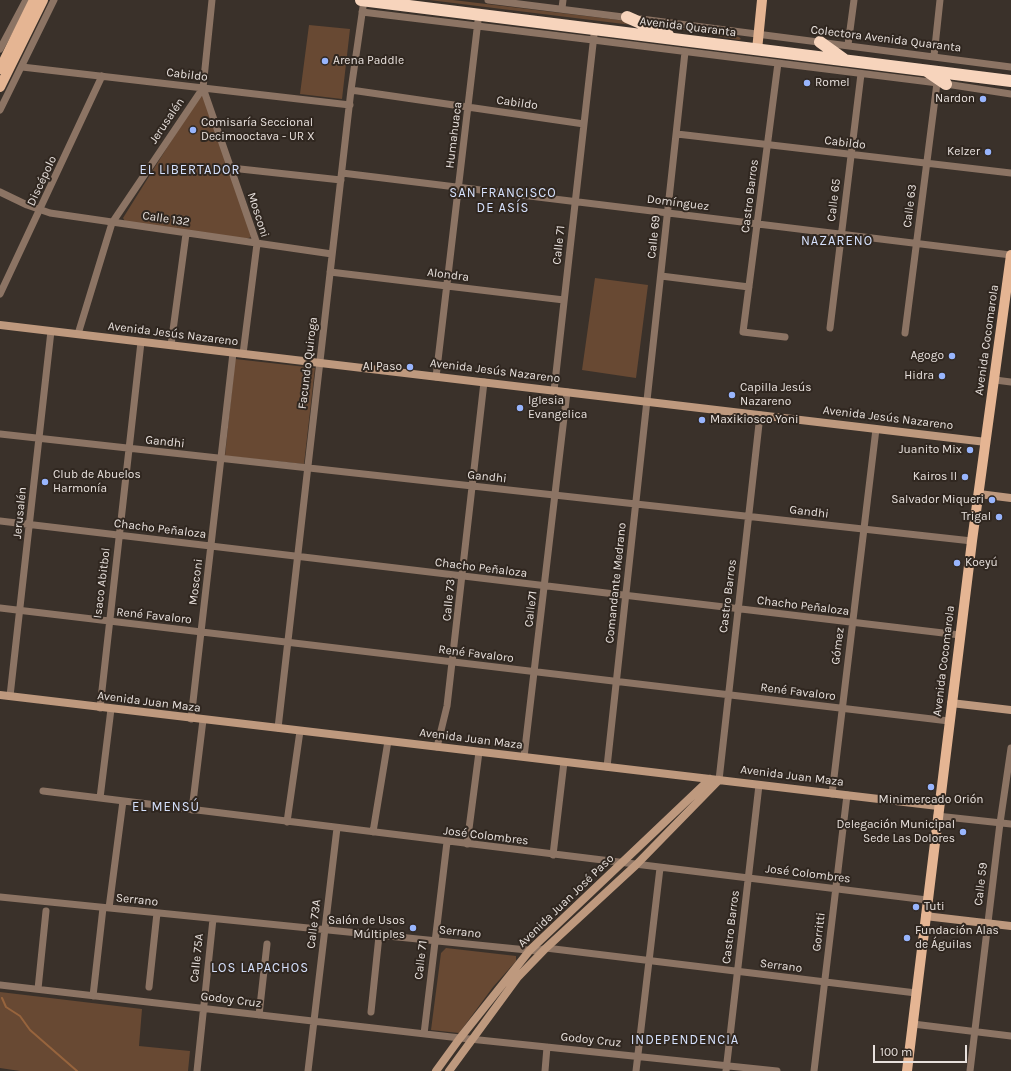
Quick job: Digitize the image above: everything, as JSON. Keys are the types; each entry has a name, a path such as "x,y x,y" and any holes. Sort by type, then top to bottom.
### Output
{"highway":[{"name":"Avenida Quaranta","path":"362,0 410,3 478,20 594,35 681,40 756,55 846,60 1011,81"},
{"path":"627,17 681,40"},
{"path":"820,42 846,60"},
{"path":"926,70 941,84"}],"main road":[{"path":"0,69 34,0"},
{"path":"0,87 43,0"},
{"path":"756,55 762,0"},
{"name":"Avenida Cocomarola","path":"907,1071 949,721 972,541 1010,278 1011,255"},
{"name":"Avenida Jesús Nazareno","path":"0,325 986,442"},
{"path":"979,494 1011,498"},
{"name":"Avenida Juan Maza","path":"0,695 191,719 847,795 938,811"},
{"path":"952,703 1011,710"},
{"name":"Avenida Juan José Paso","path":"436,1071 460,1038 530,950 710,779"},
{"name":"Avenida Juan José Paso","path":"450,1071 518,977 546,948 636,865 719,780"},
{"path":"925,916 1011,926"}],"street":[{"path":"0,49 26,0"},
{"path":"0,110 54,0"},
{"name":"Jerusalén","path":"78,334 112,223 203,88 212,0"},
{"name":"Facundo Quiroga","path":"278,728 319,363 362,12 362,0"},
{"path":"488,0 562,8 563,0"},
{"path":"848,46 854,0"},
{"path":"934,56 940,0"},
{"name":"Colectora Avenida Quaranta","path":"562,8 1011,66"},
{"path":"17,17 28,12"},
{"path":"362,12 478,20"},
{"name":"Humahuaca","path":"436,376 478,20"},
{"path":"594,35 685,52 756,55 778,64 1011,94"},
{"name":"Calle 71","path":"554,390 594,35"},
{"name":"Calle 69","path":"648,401 685,52"},
{"name":"Castro Barros","path":"778,64 743,332 785,337"},
{"name":"Cabildo","path":"22,67 350,105"},
{"name":"Calle 65","path":"830,328 861,74"},
{"name":"Discépolo","path":"0,294 102,76"},
{"name":"Calle 63","path":"905,333 926,163 941,84"},
{"name":"Mosconi","path":"203,88 257,244 243,354"},
{"name":"Cabildo","path":"352,90 584,124"},
{"name":"Cabildo","path":"677,134 1011,173"},
{"name":"Domínguez","path":"231,168 458,188 1011,255"},
{"name":"Calle 132","path":"0,192 40,210 112,223 332,254"},
{"path":"171,345 186,234"},
{"name":"Alondra","path":"330,272 564,300"},
{"path":"661,276 749,287"},
{"name":"Jerusalén","path":"10,696 51,331"},
{"name":"Isaco Abitbol","path":"100,708 141,342"},
{"name":"Mosconi","path":"191,719 233,353"},
{"path":"995,380 1011,382"},
{"name":"Calle 73","path":"437,747 447,706 453,662 484,382"},
{"name":"Calle71","path":"524,757 567,392"},
{"name":"Comandante Medrano","path":"607,767 648,401"},
{"name":"Castro Barros","path":"719,780 760,415"},
{"name":"Gómez","path":"832,794 876,429"},
{"name":"Gandhi","path":"0,434 972,541"},
{"name":"Chacho Peñaloza","path":"0,521 960,635"},
{"name":"René Favaloro","path":"0,608 949,721"},
{"path":"100,798 111,709"},
{"path":"192,810 203,720"},
{"path":"287,822 300,731"},
{"path":"373,832 388,741"},
{"name":"Calle 59","path":"970,1071 1000,823 1011,748"},
{"path":"467,844 479,752"},
{"path":"553,855 564,762"},
{"name":"Castro Barros","path":"726,1069 760,785"},
{"name":"José Colombres","path":"43,791 621,864 836,888 927,900"},
{"name":"Gorritti","path":"814,1071 847,795"},
{"path":"93,996 123,801"},
{"path":"938,811 1011,824"},
{"name":"Calle 73A","path":"308,1071 337,828"},
{"name":"Calle 71","path":"424,1034 447,842"},
{"path":"636,1071 660,868"},
{"name":"Serrano","path":"0,897 537,951 546,948 916,993"},
{"path":"38,989 46,911"},
{"path":"149,987 157,913"},
{"name":"Calle 75A","path":"197,1071 213,919"},
{"path":"371,1012 379,936"},
{"path":"259,1015 267,944"},
{"name":"Godoy Cruz","path":"0,985 314,1022 638,1056 726,1069 777,1071"},
{"path":"913,1024 1011,1036"},
{"path":"545,1071 547,1047"}],"shaded area":[{"path":"429,0 453,0 627,21 648,27"},
{"name":"Arena Paddle","path":"309,25 350,29 342,99 300,94"},
{"path":"662,26 739,37 741,39 739,40"},
{"path":"203,90 252,237 245,239 126,223 123,218"},
{"path":"595,278 648,285 636,378 582,370"},
{"path":"235,359 315,368 304,464 225,456"},
{"path":"446,948 516,956 516,961 493,987 459,1033 431,1030 441,953"},
{"path":"0,992 142,1009 139,1046 190,1051 188,1071 20,1071 0,1068"}],"waterway":[{"path":"2,998 6,1007 20,1016 30,1030 77,1071"}],"place":[{"name":"Arena Paddle","path":"325,61"},
{"name":"Romel","path":"807,83"},
{"name":"Nardon","path":"983,99"},
{"name":"Comisaría Seccional Decimooctava - UR X","path":"193,130"},
{"name":"Kelzer","path":"988,152"},
{"name":"Agogo","path":"952,356"},
{"name":"Al Paso","path":"410,367"},
{"name":"Hidra","path":"942,376"},
{"name":"Capilla Jesús Nazareno","path":"732,395"},
{"name":"Iglesia Evangelica","path":"520,408"},
{"name":"Maxikiosco Yoni","path":"702,420"},
{"name":"Juanito Mix","path":"970,450"},
{"name":"Kairos II","path":"965,477"},
{"name":"Club de Abuelos Harmonía","path":"45,482"},
{"name":"Salvador Miqueri","path":"992,500"},
{"name":"Trigal","path":"999,517"},
{"name":"Koeyú","path":"957,563"},
{"name":"Minimercado Orión","path":"931,787"},
{"name":"Delegación Municipal Sede Las Dolores","path":"963,832"},
{"name":"Tuti","path":"916,907"},
{"name":"Salón de Usos Múltiples","path":"413,928"},
{"name":"Fundación Alas de Águilas","path":"907,938"}],"district":[{"name":"EL LIBERTADOR","path":"190,170"},
{"name":"SAN FRANCISCO DE ASÍS","path":"503,200"},
{"name":"NAZARENO","path":"837,241"},
{"name":"EL MENSÚ","path":"166,807"},
{"name":"LOS LAPACHOS","path":"260,968"},
{"name":"INDEPENDENCIA","path":"685,1040"}]}
